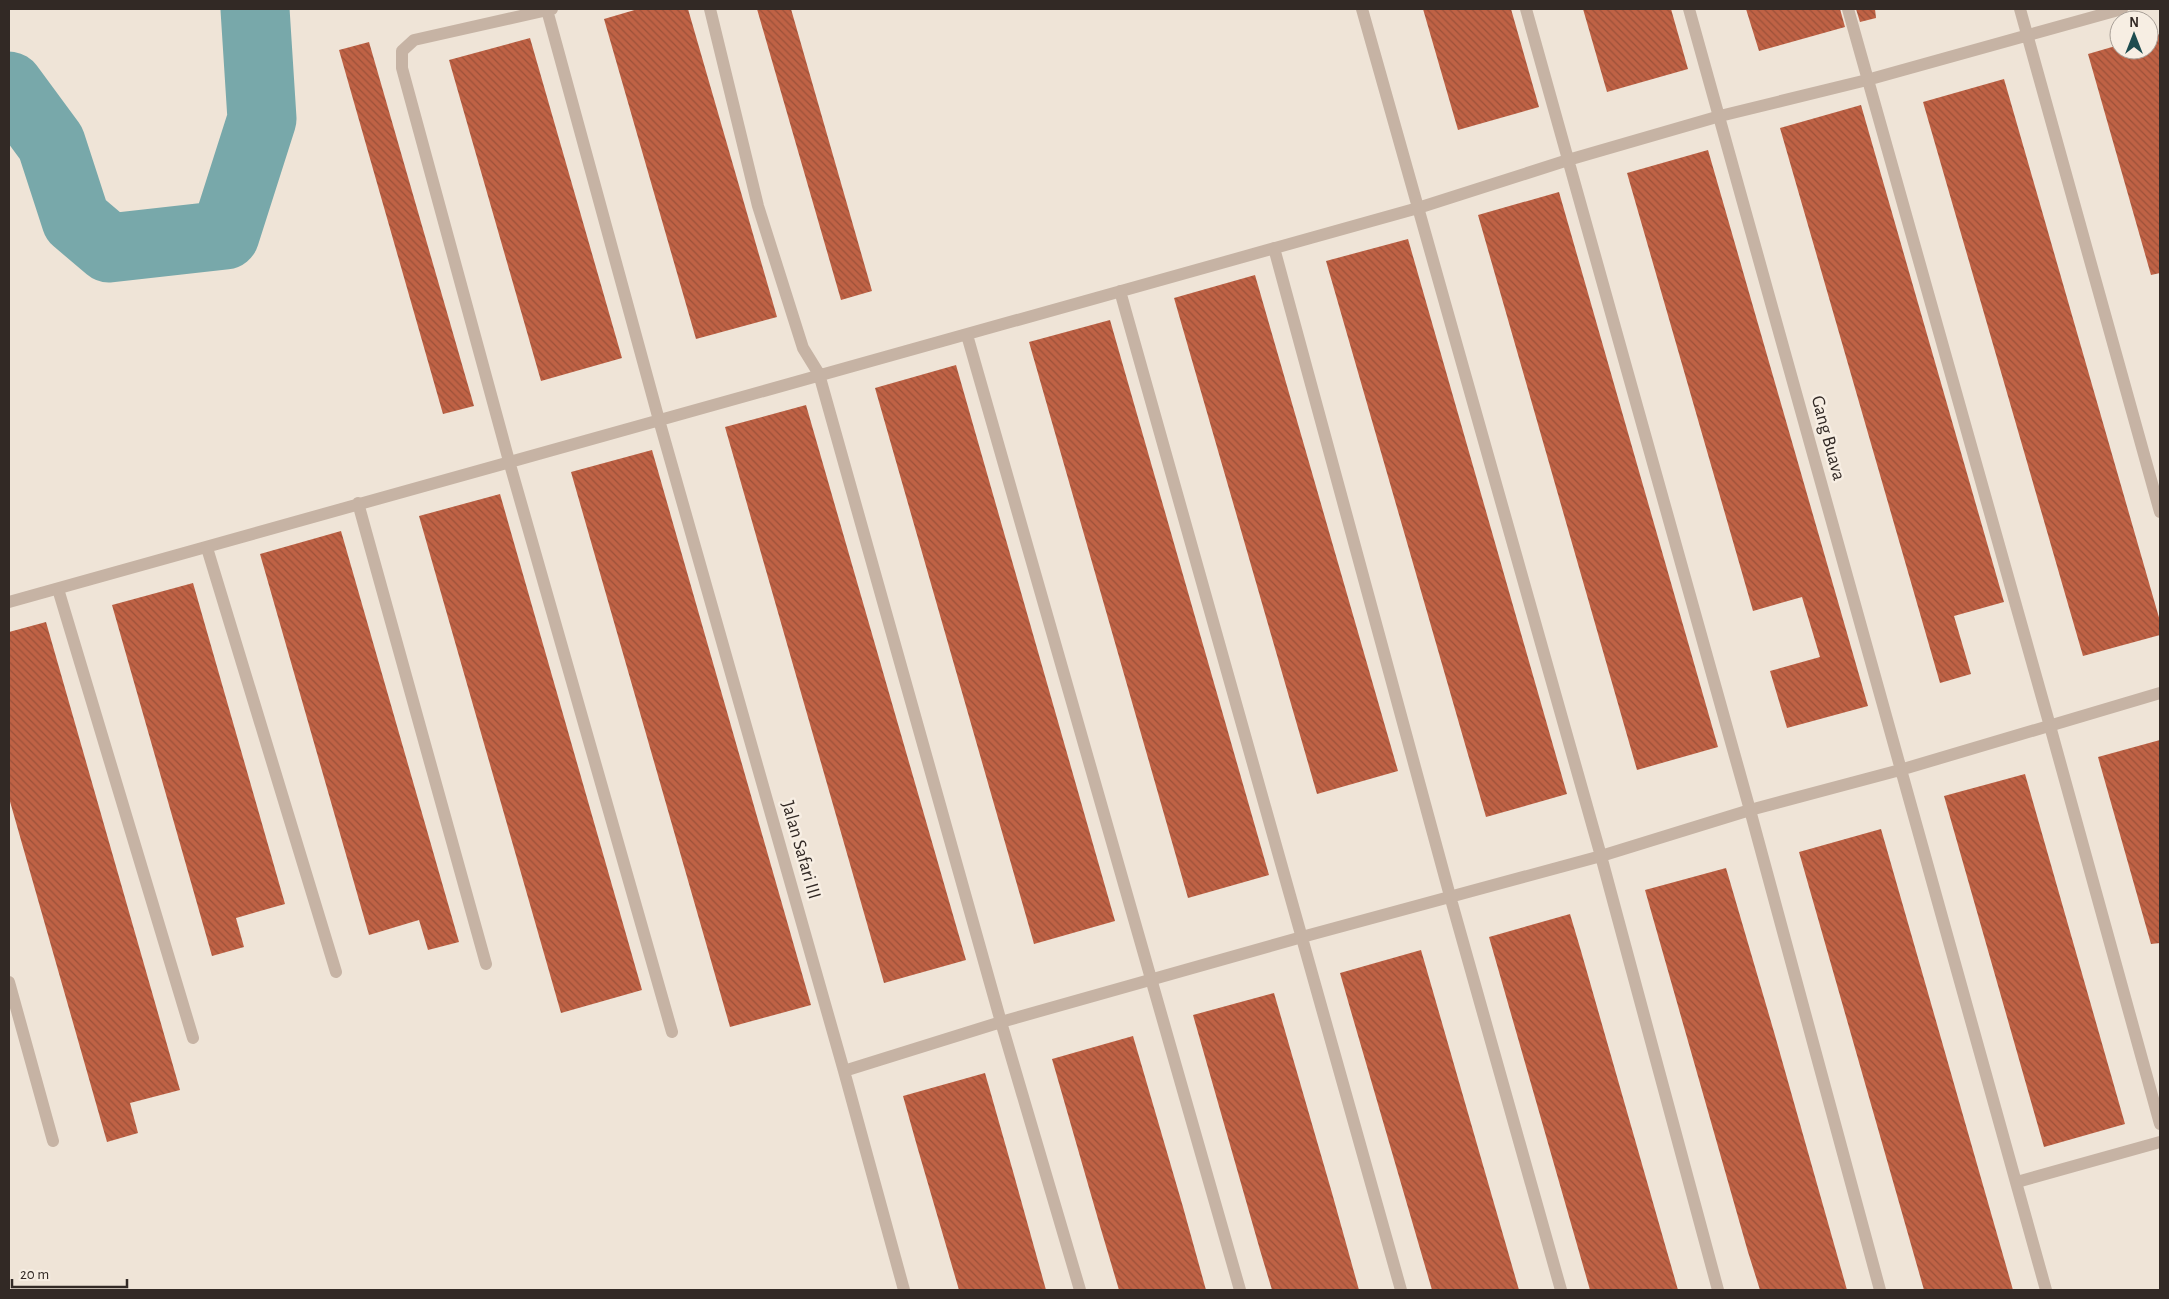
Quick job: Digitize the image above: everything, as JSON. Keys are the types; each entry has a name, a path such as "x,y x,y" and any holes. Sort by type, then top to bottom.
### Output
{"street":[{"path":"710,9 758,206 802,348 819,374 1001,1022 1080,1290"},
{"path":"1362,9 1602,856 1718,1290"},
{"path":"1526,9 1750,810 1880,1290"},
{"name":"Gang Buava","path":"1689,9 2046,1290"},
{"path":"1848,9 2160,1124"},
{"path":"2020,9 2160,512"},
{"path":"9,602 1418,208 1568,160 1720,116 1867,80 2122,9"},
{"path":"550,10 414,40 402,50 402,68 509,461 672,1032"},
{"name":"Jalan Safari III","path":"550,10 659,420 844,1071 904,1290"},
{"path":"1274,248 1450,896 1561,1290"},
{"path":"1120,291 1401,1290"},
{"path":"967,335 1240,1290"},
{"path":"358,503 486,964"},
{"path":"207,548 336,972"},
{"path":"58,589 193,1038"},
{"path":"844,1071 1001,1022 1450,896 1602,856 1750,810 1900,770 2160,693"},
{"path":"9,982 53,1141"},
{"path":"2017,1182 2160,1142"}],"building":[{"path":"638,9 688,9 777,317 696,339 604,19"},
{"path":"757,9 791,9 872,291 841,300"},
{"path":"1423,9 1511,9 1539,107 1458,130"},
{"path":"1583,9 1671,9 1688,69 1607,92"},
{"path":"1746,9 1840,9 1845,27 1759,51"},
{"path":"1856,9 1875,9 1876,18 1860,22"},
{"path":"2159,34 2160,273 2151,275 2088,54 2109,48 2109,60 2159,60"},
{"path":"530,38 622,358 541,381 449,60"},
{"path":"369,42 474,406 443,414 339,50"},
{"path":"2004,79 2160,621 2160,635 2083,656 1923,102"},
{"path":"1861,105 2004,602 1954,616 1971,674 1940,683 1780,128"},
{"path":"1708,150 1868,706 1787,728 1770,671 1820,657 1802,597 1753,611 1627,173"},
{"path":"1559,192 1718,747 1637,770 1478,215"},
{"path":"1408,239 1567,794 1486,817 1326,261"},
{"path":"1255,275 1398,771 1317,794 1174,298"},
{"path":"1110,320 1269,875 1188,898 1029,342"},
{"path":"956,365 1115,921 1034,944 875,388"},
{"path":"806,405 966,960 884,983 725,427"},
{"path":"652,450 811,1005 730,1027 571,472"},
{"path":"500,494 642,990 561,1013 419,516"},
{"path":"341,531 459,942 428,950 419,920 369,935 260,554"},
{"path":"193,583 285,904 236,918 244,947 212,956 112,605"},
{"path":"46,622 180,1090 130,1103 138,1133 107,1142 9,798 9,632"},
{"path":"2160,740 2160,943 2151,944 2098,757"},
{"path":"2025,774 2125,1124 2044,1147 1944,796"},
{"path":"1881,829 2013,1290 1924,1290 1799,852"},
{"path":"1726,868 1847,1290 1760,1290 1748,1252 1645,890"},
{"path":"1570,914 1678,1290 1590,1290 1489,937"},
{"path":"1421,950 1519,1290 1432,1290 1350,1008 1340,973"},
{"path":"1274,993 1359,1290 1272,1290 1260,1250 1193,1015"},
{"path":"1133,1036 1206,1290 1119,1290 1052,1059"},
{"path":"985,1073 1046,1290 959,1290 917,1146 903,1096"}],"waterway":[{"path":"9,86 51,143 76,220 109,248 225,235 262,119 255,9"}]}
